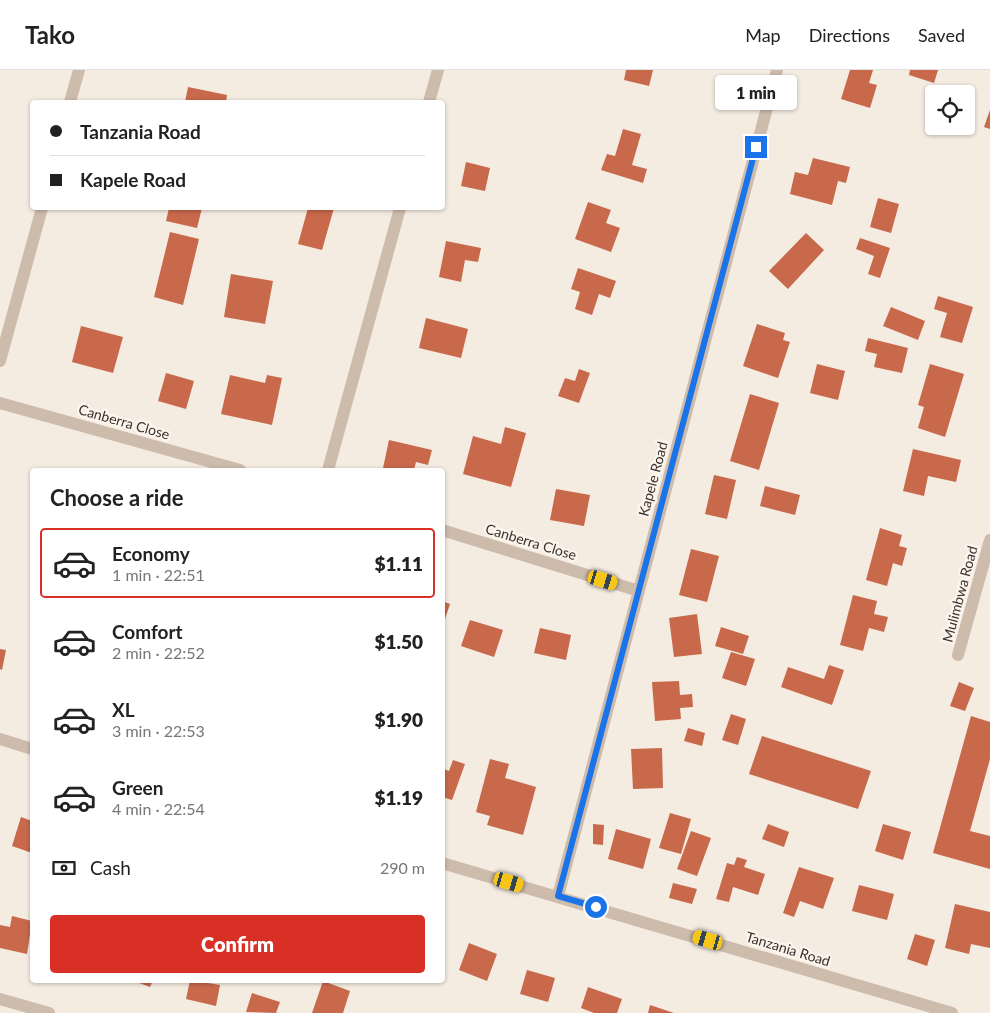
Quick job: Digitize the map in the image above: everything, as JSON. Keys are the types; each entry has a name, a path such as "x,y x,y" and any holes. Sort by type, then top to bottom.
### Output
{"street":[{"path":"71,100 79,70"},
{"path":"430,100 438,70"},
{"name":"Kapele Road","path":"558,896 777,70"},
{"path":"0,362 41,210"},
{"path":"329,468 399,210"},
{"name":"Canberra Close","path":"0,403 233,468"},
{"name":"Canberra Close","path":"445,531 638,591"},
{"name":"Mulimbwa Road","path":"958,655 990,540"},
{"path":"0,739 30,747"},
{"name":"Tanzania Road","path":"445,865 558,896 952,1013"},
{"path":"0,999 49,1013"}],"building":[{"path":"626,70 653,70 649,86 624,80"},
{"path":"850,70 873,70 869,83 877,85 870,108 841,99"},
{"path":"910,70 938,70 934,83 909,75"},
{"path":"188,87 227,95 226,100 185,100"},
{"path":"990,110 990,129 984,127"},
{"path":"623,129 641,134 632,165 647,169 643,183 601,170 607,154 615,156"},
{"path":"813,158 850,167 846,183 838,181 832,205 790,194 795,172 808,175"},
{"path":"466,162 490,168 485,191 461,186"},
{"path":"878,198 899,204 891,233 870,227"},
{"path":"588,202 611,210 606,223 620,228 611,252 575,239"},
{"path":"169,210 202,210 197,228 166,221"},
{"path":"307,210 333,210 322,250 298,244"},
{"path":"170,232 199,239 183,305 154,297"},
{"path":"806,233 824,250 788,289 769,271"},
{"path":"860,238 890,248 880,278 868,274 874,256 856,249"},
{"path":"446,241 481,248 478,262 465,260 461,282 439,277"},
{"path":"578,268 616,281 610,298 599,294 592,315 575,309 580,292 571,289"},
{"path":"231,274 273,281 265,324 224,317"},
{"path":"938,296 973,307 962,343 940,337 947,313 934,309"},
{"path":"891,307 925,321 918,340 883,326"},
{"path":"426,318 468,329 461,358 419,348"},
{"path":"757,324 785,333 783,340 790,342 778,378 743,366"},
{"path":"81,326 123,337 113,373 72,362"},
{"path":"868,338 908,348 902,373 874,367 877,354 865,351"},
{"path":"817,364 845,371 838,400 810,393"},
{"path":"930,364 964,374 945,437 918,428 924,407 918,405"},
{"path":"579,369 590,373 579,403 558,396 565,378 575,381"},
{"path":"166,373 194,381 186,409 158,401"},
{"path":"230,375 265,383 267,375 282,378 272,425 221,414"},
{"path":"750,394 779,403 759,470 730,461"},
{"path":"505,427 526,433 511,487 463,474 473,436 501,444"},
{"path":"389,440 432,450 428,465 416,462 414,468 383,468"},
{"path":"913,449 961,460 956,482 928,476 924,496 903,491"},
{"path":"714,475 736,480 727,519 705,514"},
{"path":"765,486 800,495 795,515 760,506"},
{"path":"556,489 590,495 584,526 550,520"},
{"path":"880,528 902,535 899,546 907,548 902,566 893,563 887,586 866,580"},
{"path":"691,549 719,556 707,602 679,595"},
{"path":"853,595 877,601 874,614 888,617 884,632 869,628 863,651 840,645"},
{"path":"445,602 450,604 445,619"},
{"path":"697,614 702,654 674,657 669,618"},
{"path":"470,620 503,630 494,657 461,646"},
{"path":"721,627 749,636 743,654 715,646"},
{"path":"540,628 571,635 566,660 534,653"},
{"path":"0,649 6,650 2,670 0,669"},
{"path":"731,652 755,659 746,686 722,678"},
{"path":"829,665 844,670 832,705 781,687 788,667 824,679"},
{"path":"679,681 680,695 692,694 693,707 680,708 681,719 655,721 652,682"},
{"path":"959,682 974,688 965,711 950,706"},
{"path":"731,714 746,719 738,745 722,740"},
{"path":"971,716 990,722 990,759 970,831 990,836 990,869 933,853"},
{"path":"688,728 705,733 702,746 684,741"},
{"path":"762,736 871,771 858,809 749,774"},
{"path":"662,748 663,788 633,789 631,749"},
{"path":"490,759 509,764 505,778 536,787 523,835 487,825 490,816 476,812"},
{"path":"453,760 465,764 452,800 445,798 445,769 449,771"},
{"path":"670,813 691,819 681,854 659,848"},
{"path":"21,817 30,820 30,852 12,846"},
{"path":"593,824 604,825 603,845 593,844"},
{"path":"768,824 789,832 784,847 762,839"},
{"path":"883,824 911,832 903,860 875,851"},
{"path":"616,829 651,839 643,869 608,859"},
{"path":"691,831 711,838 697,876 677,869"},
{"path":"737,857 747,860 744,867 765,874 758,895 733,887 729,902 716,899 727,863 734,865"},
{"path":"799,867 834,878 823,909 800,901 794,917 783,913"},
{"path":"673,883 697,889 692,904 669,898"},
{"path":"859,885 894,894 887,920 852,911"},
{"path":"955,904 990,912 990,948 971,944 969,954 945,948"},
{"path":"12,916 30,920 27,954 0,948 0,925 10,927"},
{"path":"915,934 935,940 927,966 907,959"},
{"path":"469,943 497,954 487,981 459,970"},
{"path":"527,970 555,978 548,1002 520,994"},
{"path":"139,983 152,983 150,987"},
{"path":"189,983 220,985 216,1006 186,999"},
{"path":"322,983 328,983 350,991 343,1013 312,1013"},
{"path":"588,987 622,999 617,1013 594,1013 581,1008"},
{"path":"252,993 280,1002 276,1013 246,1012"},
{"path":"650,1005 674,1013 648,1013"}],"route":[{"path":"596,907 558,896 756,147"}]}
